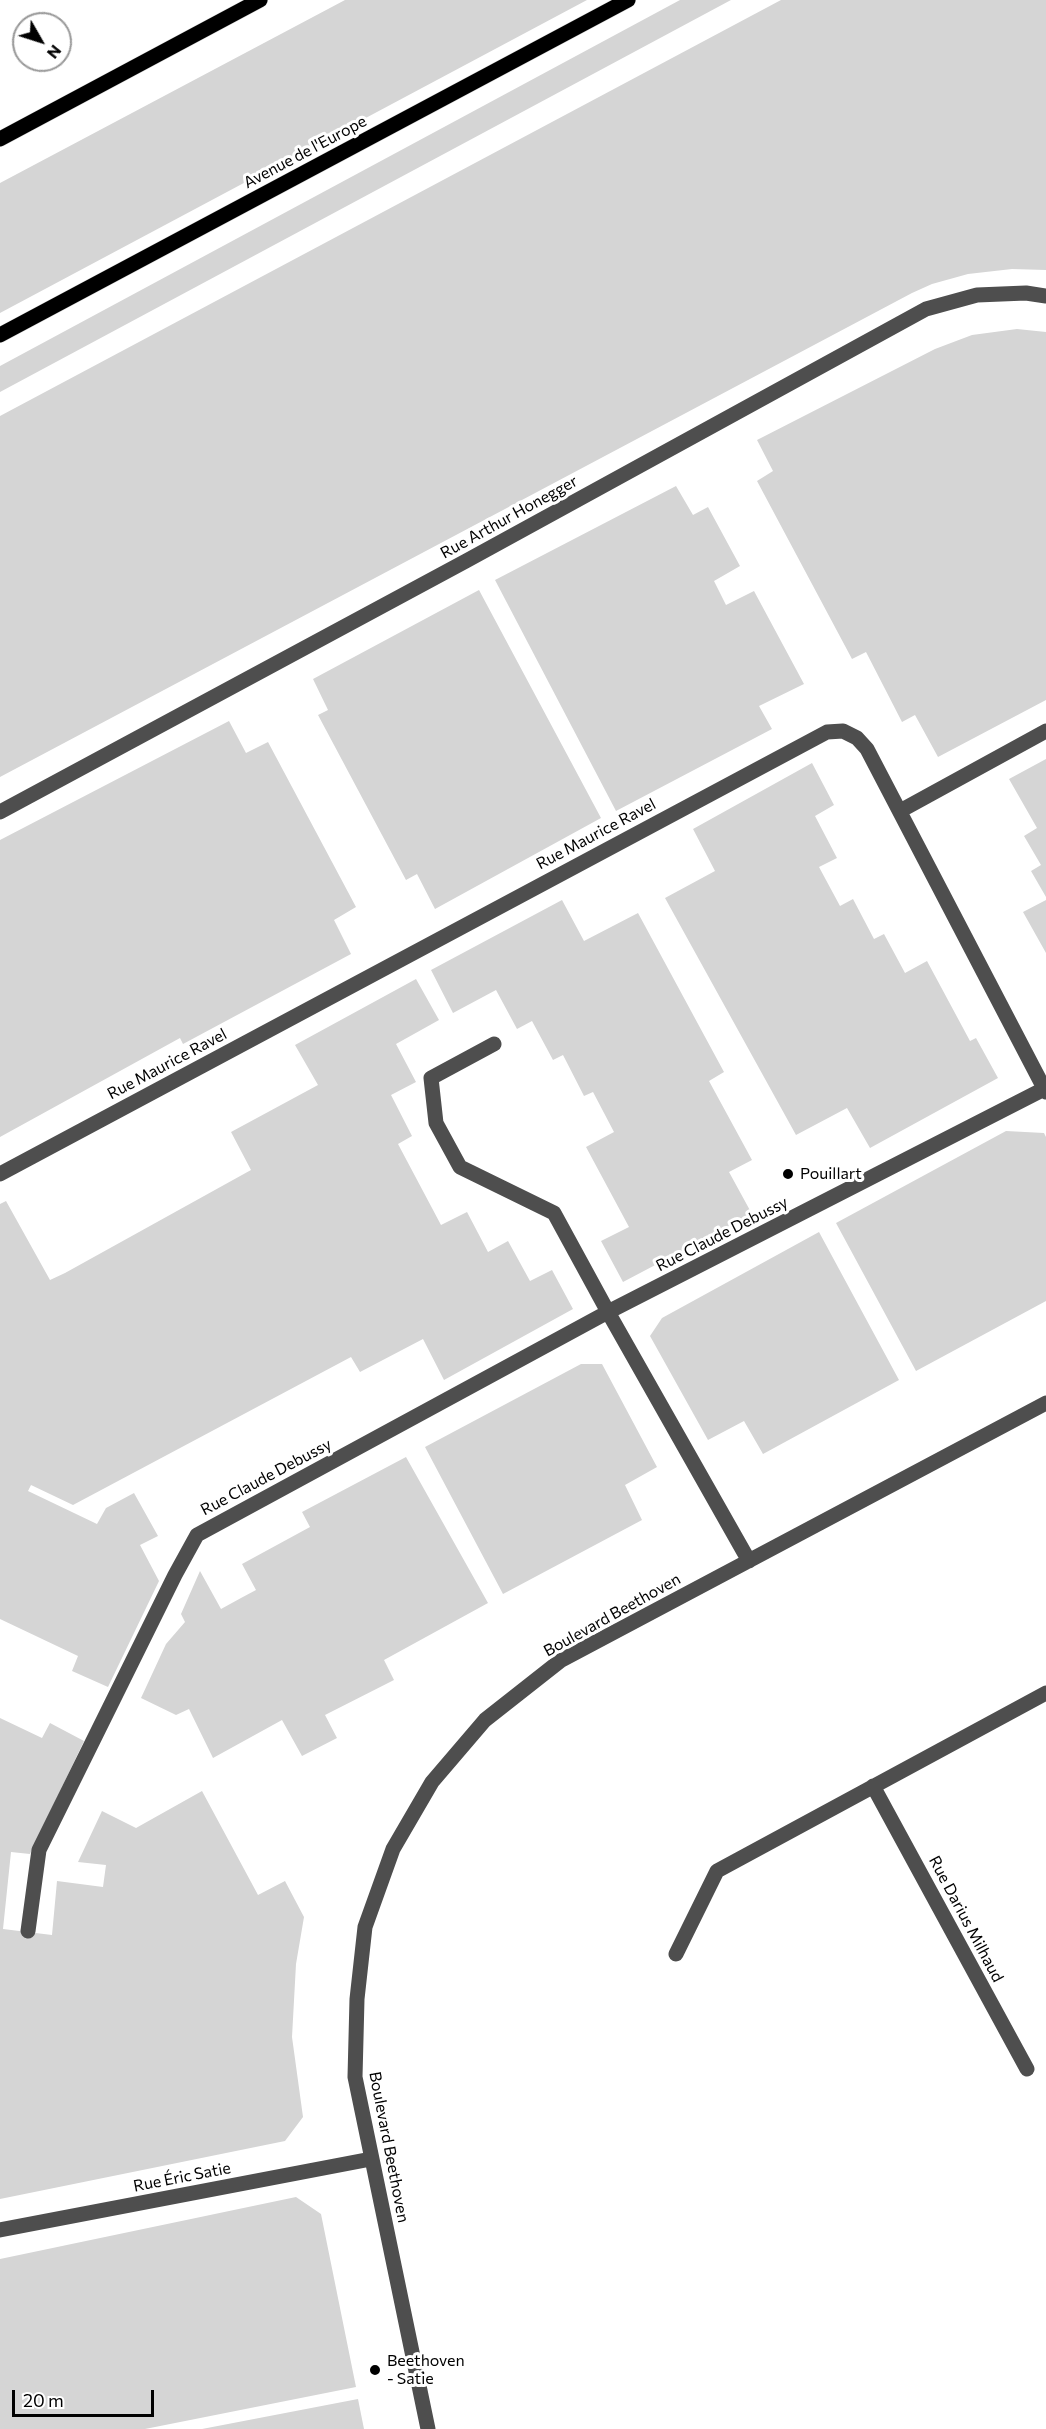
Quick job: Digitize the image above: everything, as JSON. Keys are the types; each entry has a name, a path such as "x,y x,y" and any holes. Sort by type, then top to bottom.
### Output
{"main road":[{"path":"0,139 260,0"},
{"name":"Avenue de l'Europe","path":"0,335 628,0"}],"street":[{"name":"Rue Arthur Honegger","path":"0,812 926,309 977,295 1026,293 1046,296"},
{"name":"Rue Maurice Ravel","path":"0,1174 827,732 843,731 857,738 867,749 1045,1091"},
{"path":"900,811 1046,731"},
{"path":"494,1044 431,1078 436,1123 460,1167 554,1213 749,1561"},
{"name":"Rue Claude Debussy","path":"28,1931 39,1850 197,1535 608,1312 1045,1091"},
{"name":"Boulevard Beethoven","path":"428,2429 355,2077 357,2000 365,1927 393,1849 432,1782 485,1720 560,1661 1046,1403"},
{"path":"676,1954 717,1871 1046,1693"},
{"name":"Rue Darius Milhaud","path":"873,1786 1027,2069"},
{"name":"Rue Éric Satie","path":"0,2230 371,2159"}],"shaded area":[{"path":"345,0 587,0 0,313 0,183"},
{"path":"680,0 731,0 0,392 0,366"},
{"path":"781,0 1046,0 1046,270 1012,269 968,274 932,284 912,293 0,777 0,416"},
{"path":"1017,329 1046,332 1046,700 938,757 915,715 902,722 866,652 852,659 757,481 773,471 757,440 935,349 972,335"},
{"path":"676,486 693,515 708,507 740,566 714,581 726,605 754,591 804,684 759,706 772,729 616,811 495,580"},
{"path":"479,590 601,818 435,909 417,874 406,880 318,715 328,710 313,679"},
{"path":"229,721 246,753 268,742 356,907 334,920 351,954 183,1044 180,1038 0,1137 0,840"},
{"path":"1046,759 1046,897 1031,871 1041,865 1024,836 1037,828 1009,779"},
{"path":"812,763 834,805 815,816 837,858 819,867 840,906 853,899 874,939 884,934 905,973 927,961 970,1041 976,1038 998,1078 870,1148 847,1108 796,1135 665,898 715,871 693,829"},
{"path":"562,900 584,941 638,913 724,1072 709,1081 752,1160 729,1172 752,1214 623,1282 601,1241 629,1227 586,1147 614,1132 593,1092 584,1096 563,1055 553,1060 532,1021 517,1029 496,990 453,1013 431,970"},
{"path":"1046,900 1046,953 1023,912"},
{"path":"416,979 439,1020 396,1044 416,1082 391,1095 412,1136 398,1144 441,1225 467,1212 488,1252 508,1241 530,1281 552,1270 573,1309 444,1380 423,1339 360,1372 351,1357 73,1505 31,1485 28,1491 97,1524 106,1508 134,1493 158,1536 140,1545 159,1581 108,1687 72,1671 78,1656 0,1619 0,1204 6,1201 50,1280 65,1273 251,1170 231,1132 318,1085 295,1045"},
{"path":"1006,1131 1044,1133 1046,1137 1046,1301 916,1371 836,1223"},
{"path":"819,1232 899,1380 763,1454 744,1421 708,1440 650,1336 662,1318"},
{"path":"581,1364 602,1364 657,1467 625,1485 642,1520 503,1594 425,1447"},
{"path":"406,1457 488,1603 384,1660 394,1680 325,1715 337,1738 302,1756 282,1720 213,1758 189,1709 176,1715 141,1698 166,1644 185,1622 181,1614 200,1571 221,1609 256,1590 242,1564 310,1527 302,1512"},
{"path":"0,1718 42,1738 50,1723 84,1741 30,1854 11,1852 3,1929 52,1935 57,1881 103,1887 106,1865 78,1862 102,1811 136,1828 202,1791 258,1895 285,1881 304,1917 296,1964 292,2037 303,2117 285,2141 0,2199"},
{"path":"296,2197 321,2214 356,2387 145,2429 0,2429 0,2259"},
{"path":"358,2399 364,2429 202,2429"}],"place":[{"name":"Pouillart","path":"788,1174"},
{"name":"Beethoven - Satie","path":"375,2370"}]}
